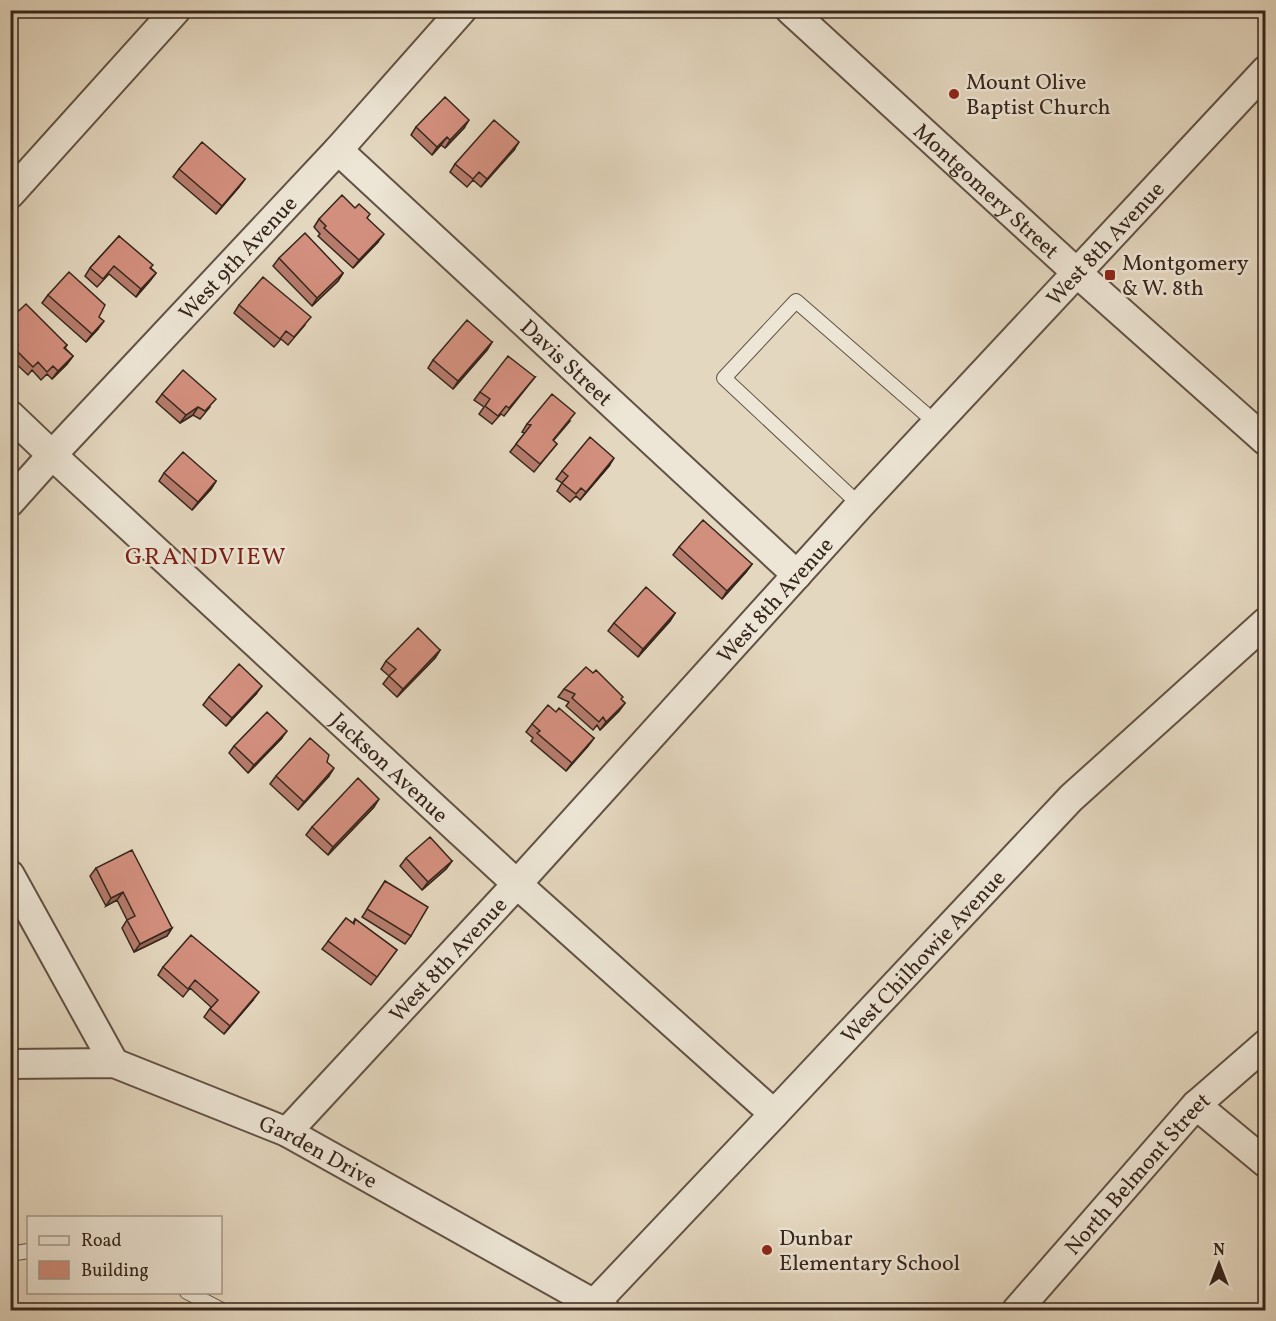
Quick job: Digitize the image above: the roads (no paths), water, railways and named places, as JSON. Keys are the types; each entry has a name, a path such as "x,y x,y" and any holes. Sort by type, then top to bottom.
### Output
{"street":[{"path":"10,194 176,10"},
{"name":"West 9th Avenue","path":"10,502 338,150 462,10"},
{"name":"Montgomery Street","path":"790,10 1076,272 1266,441"},
{"name":"West 8th Avenue","path":"287,1132 517,884 860,505 1266,70"},
{"name":"Davis Street","path":"338,150 797,575"},
{"name":"Jackson Avenue","path":"10,415 517,884 774,1114"},
{"name":"West Chilhowie Avenue","path":"599,1308 774,1114 1071,798 1266,622"},
{"path":"10,875 114,1063"},
{"name":"North Belmont Street","path":"1017,1311 1196,1105 1266,1044"},
{"name":"Garden Drive","path":"10,1064 114,1063 287,1132 599,1308"},
{"path":"1196,1105 1266,1163"}],"lane":[{"path":"860,505 724,378 796,301 936,423"},
{"path":"10,1255 27,1251"},
{"path":"189,1294 222,1311"}],"place":[{"name":"Mount Olive Baptist Church","path":"954,94"},
{"name":"Montgomery & W. 8th","path":"1110,275"},
{"name":"Dunbar Elementary School","path":"767,1250"}],"district":[{"name":"GRANDVIEW","path":"206,556"}]}
